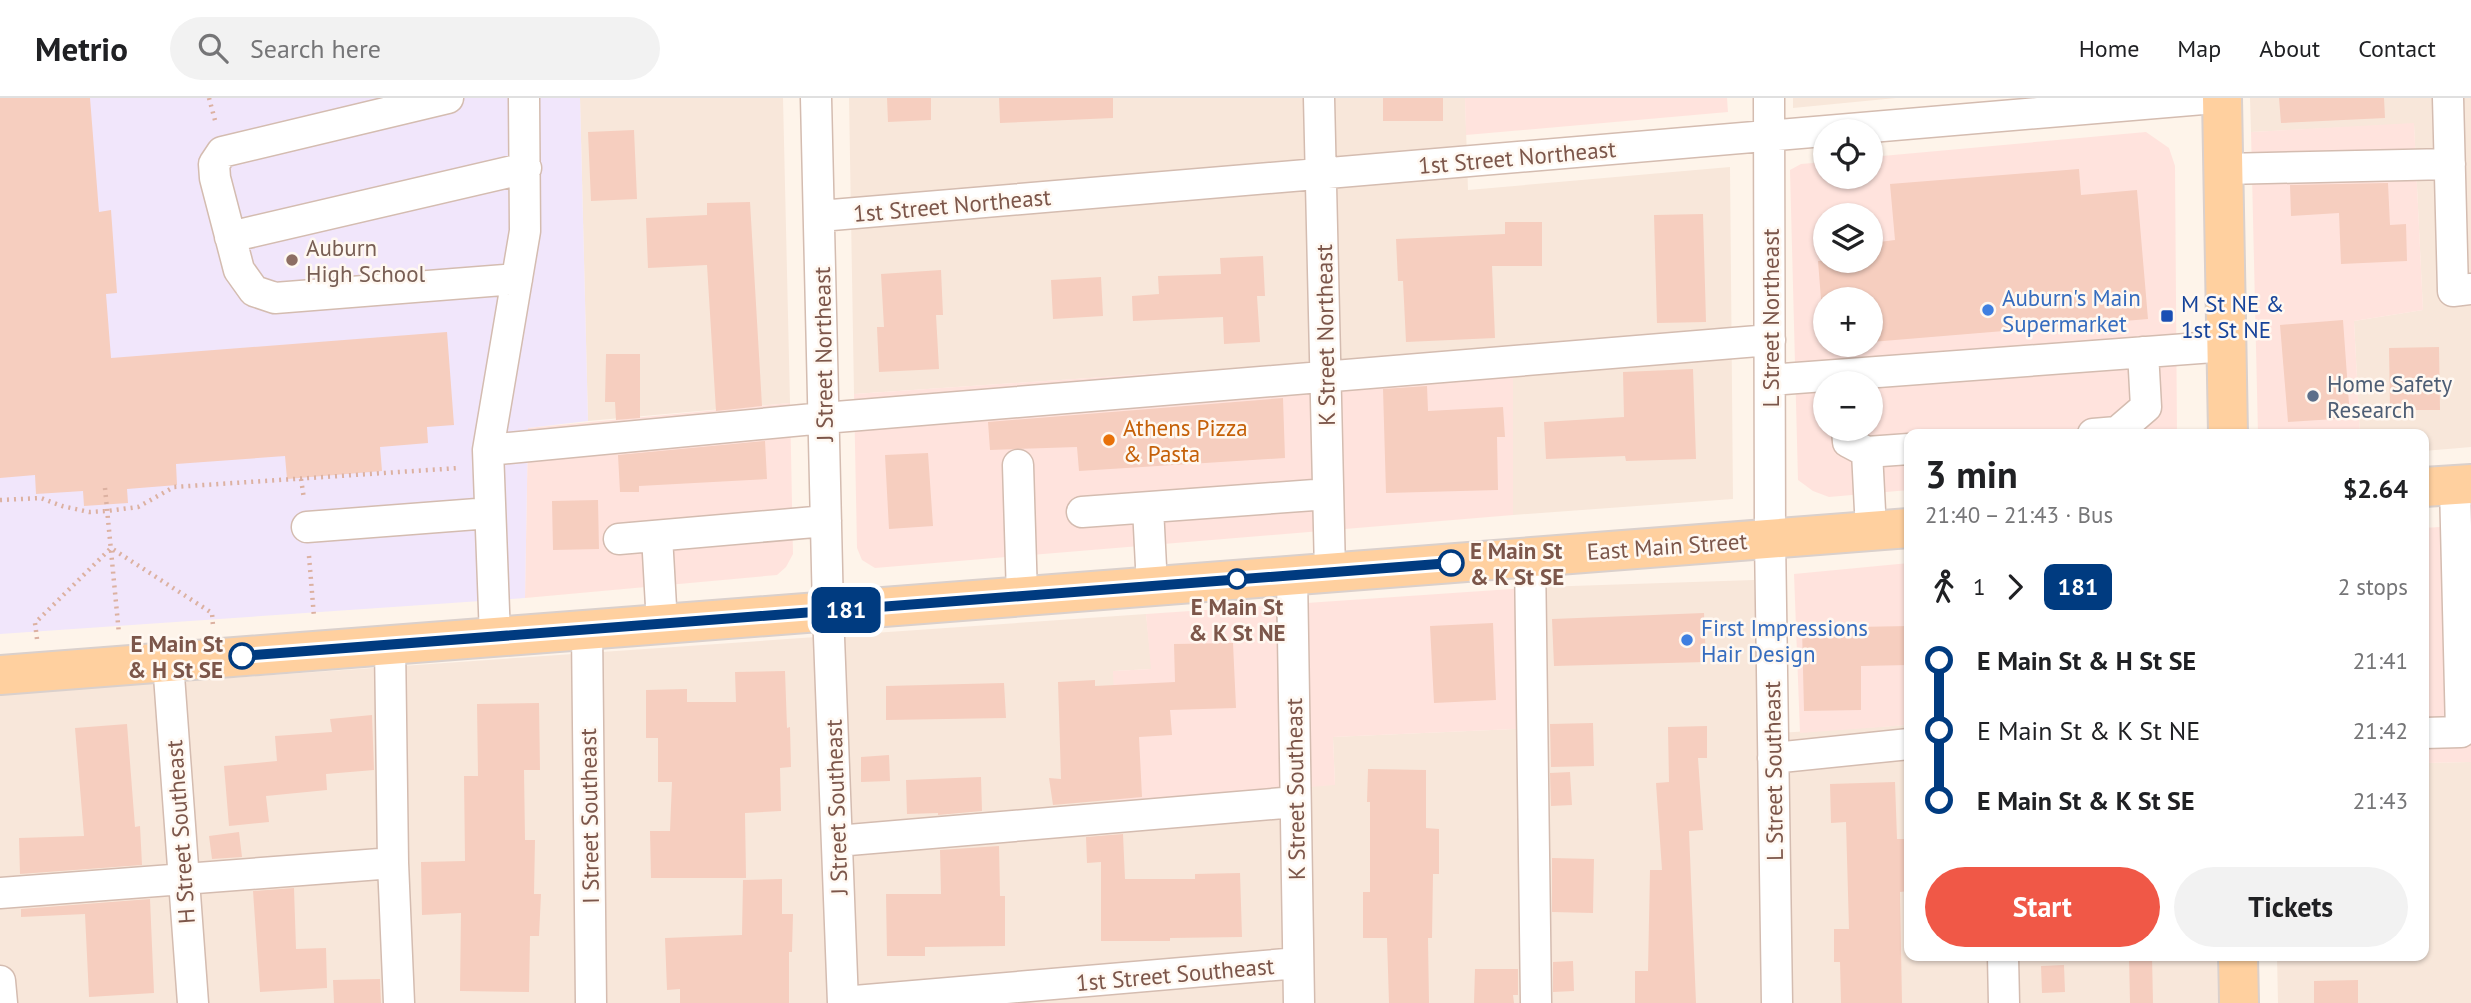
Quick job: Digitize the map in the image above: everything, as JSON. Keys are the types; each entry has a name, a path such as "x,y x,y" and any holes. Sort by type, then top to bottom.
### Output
{"main road":[{"path":"2222,98 2228,429"},
{"name":"East Main Street","path":"0,675 1904,528"},
{"path":"2238,961 2239,1003"}],"street":[{"path":"449,98 222,152 214,164 215,178 239,270 254,292 275,298 517,279"},
{"path":"495,637 488,458 525,232 524,98"},
{"name":"J Street Northeast","path":"816,98 828,611"},
{"name":"K Street Northeast","path":"1319,98 1330,572"},
{"name":"L Street Northeast","path":"1769,98 1770,538"},
{"name":"1st Street Northeast","path":"820,216 2215,98"},
{"path":"2448,98 2453,291 2471,289"},
{"path":"2224,169 2450,164"},
{"path":"230,237 526,168"},
{"path":"488,458 824,418 1770,340"},
{"path":"1883,375 2227,346"},
{"path":"2120,429 2146,407 2143,352"},
{"path":"1770,380 1813,379"},
{"path":"1848,441 1867,452 1904,449"},
{"path":"1867,452 1871,530"},
{"path":"1018,465 1022,596"},
{"path":"2429,733 2461,732 2450,485"},
{"path":"1082,512 1328,494"},
{"path":"1148,508 1152,586"},
{"path":"307,527 490,513"},
{"path":"619,539 827,521"},
{"path":"657,536 662,624"},
{"name":"L Street Southeast","path":"1770,538 1777,1003"},
{"path":"1530,557 1536,1003"},
{"name":"K Street Southeast","path":"1292,575 1299,1003"},
{"name":"J Street Southeast","path":"828,611 843,1003"},
{"name":"I Street Southeast","path":"587,629 591,1003"},
{"path":"390,644 393,863 399,1003"},
{"name":"H Street Southeast","path":"168,662 193,1003"},
{"path":"1773,758 1904,745"},
{"path":"837,841 1295,802"},
{"path":"0,893 393,863"},
{"path":"2003,961 2004,1003"},
{"name":"1st Street Southeast","path":"843,1003 1065,993 1298,963"},
{"path":"0,981 2,1003"}],"path":[{"path":"0,500 41,498 89,512 107,512 138,507 174,487 301,479 488,458"},
{"path":"301,479 317,650"},
{"path":"105,488 122,665"},
{"path":"111,548 212,613 216,658"},
{"path":"41,671 34,623 111,548"}],"shaded area":[{"name":"Auburn High School","path":"0,98 580,98 588,421 528,428 525,598 0,634"},
{"path":"580,98 783,98 790,403 588,421"},
{"path":"849,98 1465,98 1468,190 1730,167 1733,499 1513,515 1512,349 854,394"},
{"path":"1465,98 1727,98 1728,112 1466,135"},
{"path":"1793,98 1896,98 1793,108"},
{"path":"2250,98 2471,98 2471,447 2429,451 2429,429 2360,429 2354,321 2423,310 2414,124 2251,132"},
{"path":"2414,123 2423,310 2354,321 2360,429 2258,429 2251,132"},
{"path":"2146,132 2169,148 2175,166 2177,429 1904,429 1904,490 1829,497 1813,491 1798,480 1790,170 1801,164 1813,163 1813,189 1883,189 1883,156"},
{"path":"1513,349 1513,515 875,568 862,560 857,548 854,394"},
{"path":"790,403 793,554 786,567 777,575 525,598 528,428"},
{"path":"2471,525 2471,762 2429,763 2429,528"},
{"path":"1904,563 1904,725 1800,733 1794,574"},
{"path":"1754,580 1762,734 1904,725 1904,961 2217,961 2218,1003 0,1003 0,694 1146,614 1152,669 1114,671 1335,785 1333,737 1538,728 1541,587"},
{"path":"1541,587 1538,728 1333,737 1335,785 1117,803 1113,671 1151,669 1146,614"},
{"path":"2471,762 2471,1003 2278,1003 2277,961 2429,961 2429,763"}],"building":[{"path":"0,98 90,98 99,212 111,210 117,293 106,294 111,358 447,332 454,425 427,427 428,443 380,447 382,471 287,479 285,456 176,464 177,485 127,489 128,503 84,506 83,491 36,494 35,475 0,478"},
{"path":"887,98 931,98 931,120 888,122"},
{"path":"999,98 1113,98 1113,118 1000,123"},
{"path":"1383,98 1443,98 1443,121 1383,121"},
{"path":"2279,98 2384,98 2385,118 2281,123"},
{"path":"634,130 637,199 591,201 588,132"},
{"path":"2079,169 2081,195 2137,190 2148,319 1883,341 1883,287 1820,287 1819,273 1883,273 1883,242 1895,240 1890,184"},
{"path":"2388,183 2390,225 2406,224 2407,261 2341,264 2339,213 2291,216 2290,185"},
{"path":"750,202 762,406 716,411 707,265 648,268 646,218 707,215 707,203"},
{"path":"1703,214 1706,322 1657,323 1654,215"},
{"path":"1505,222 1542,222 1542,266 1492,266 1495,338 1406,342 1403,281 1398,281 1396,239 1505,234"},
{"path":"1263,256 1265,296 1257,296 1260,342 1224,344 1223,317 1133,321 1132,296 1159,294 1158,276 1221,274 1220,258"},
{"path":"941,270 943,315 936,315 939,369 879,372 877,327 884,327 881,274"},
{"path":"1101,277 1103,316 1053,319 1051,280"},
{"path":"2343,320 2350,418 2288,422 2280,325"},
{"path":"2439,347 2440,410 2390,410 2389,348"},
{"path":"606,354 640,354 640,418 616,420 615,402 605,402"},
{"path":"1693,369 1696,459 1626,461 1625,456 1546,459 1544,422 1624,417 1623,372"},
{"path":"1427,386 1428,411 1503,407 1505,437 1497,437 1498,490 1386,493 1383,389"},
{"path":"1283,398 1285,458 1079,471 1077,447 990,450 988,422"},
{"path":"765,441 767,479 639,486 639,492 620,492 618,455"},
{"path":"928,453 933,526 889,529 885,455"},
{"path":"598,500 599,549 553,550 552,501"},
{"path":"1704,613 1706,662 1554,666 1552,619"},
{"path":"1493,623 1496,700 1434,703 1430,626"},
{"path":"1904,626 1904,665 1861,666 1861,710 1804,711 1802,628"},
{"path":"1233,643 1236,708 1170,710 1172,735 1139,737 1142,797 1053,805 1049,778 1061,779 1058,682 1095,680 1095,686 1175,682 1174,644"},
{"path":"785,671 791,767 780,768 781,811 745,813 746,878 651,878 650,831 670,831 672,782 658,782 658,738 646,738 646,690 687,689 687,702 736,702 735,672"},
{"path":"1004,683 1006,718 886,720 886,686"},
{"path":"539,703 540,770 524,770 525,840 535,840 534,894 541,894 539,936 530,936 529,992 460,991 461,913 422,915 421,862 465,861 464,776 478,776 477,704"},
{"path":"372,715 374,770 326,774 327,790 266,796 269,822 229,826 224,766 277,761 275,736 332,732 330,719"},
{"path":"1593,723 1594,766 1551,767 1550,724"},
{"path":"127,724 135,827 140,826 142,865 20,874 19,838 84,836 75,728"},
{"path":"1707,726 1707,758 1698,758 1703,830 1689,831 1696,1003 1635,1003 1635,971 1648,971 1650,870 1662,870 1656,783 1669,782 1668,727"},
{"path":"889,755 890,781 861,782 861,757"},
{"path":"1368,769 1426,770 1426,828 1439,829 1439,874 1433,874 1432,938 1428,938 1429,1003 1389,1003 1387,938 1363,938 1363,892 1370,892"},
{"path":"1570,772 1572,805 1551,806 1550,773"},
{"path":"981,777 982,811 938,815 907,814 906,780"},
{"path":"1895,782 1897,839 1904,839 1904,892 1900,892 1902,1003 1841,1003 1840,962 1834,962 1834,929 1849,929 1846,822 1831,823 1830,784"},
{"path":"239,832 242,857 212,859 209,836"},
{"path":"1123,834 1125,879 1195,879 1195,874 1240,873 1242,937 1101,941 1101,862 1087,863 1086,837"},
{"path":"999,846 1000,896 1005,896 1005,946 925,947 925,956 887,956 886,894 941,894 940,850"},
{"path":"1552,858 1594,859 1593,913 1552,912"},
{"path":"782,879 782,914 793,914 792,952 789,952 789,1003 680,1003 680,989 667,990 665,938 742,935 743,880"},
{"path":"294,888 296,949 326,948 327,988 260,992 253,891"},
{"path":"150,899 154,993 89,997 85,914 21,917 21,909"},
{"path":"1573,961 1574,991 1553,992 1553,962"},
{"path":"2129,961 2152,961 2153,1003 2130,1003"},
{"path":"2064,965 2065,992 2042,993 2041,966"},
{"path":"1475,969 1518,969 1518,995 1513,995 1514,1003 1474,1003"},
{"path":"380,979 381,1003 334,1003 333,980"},
{"path":"2358,980 2358,1003 2314,1003 2314,981"}],"bus line":[{"name":"181","path":"242,656 1451,563"}],"place":[{"name":"Auburn High School","path":"292,260"},
{"name":"Auburn's Main Supermarket","path":"1988,310"},
{"name":"M St NE & 1st St NE","path":"2167,316"},
{"name":"Home Safety Research","path":"2313,396"},
{"name":"Athens Pizza & Pasta","path":"1109,440"},
{"name":"E Main St & K St SE","path":"1451,563"},
{"name":"E Main St & K St NE","path":"1237,579"},
{"name":"First Impressions Hair Design","path":"1687,640"},
{"name":"E Main St & H St SE","path":"242,656"}]}
